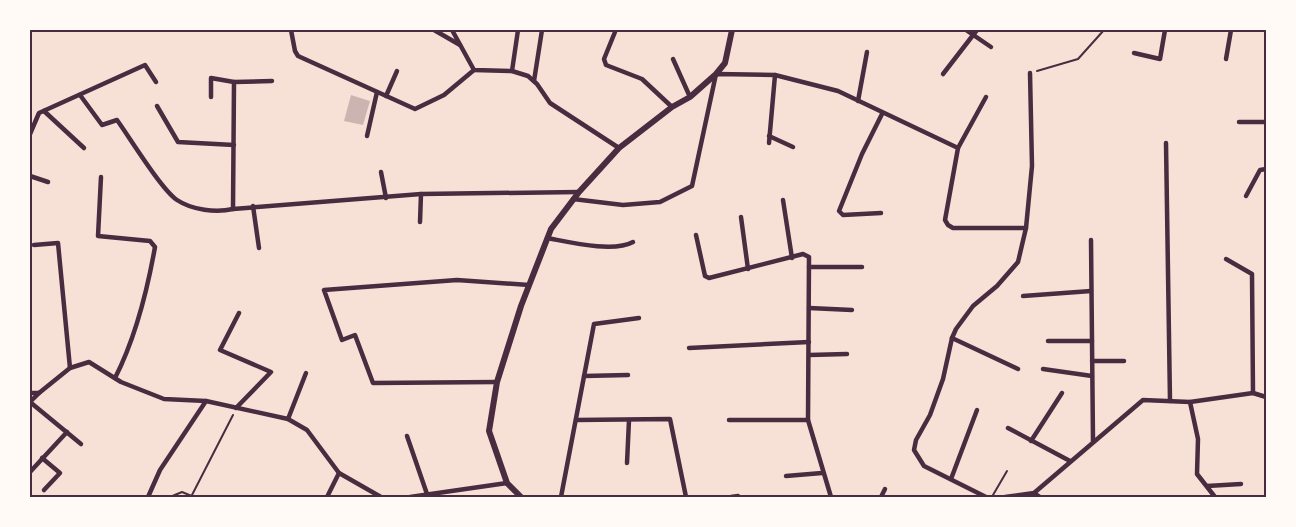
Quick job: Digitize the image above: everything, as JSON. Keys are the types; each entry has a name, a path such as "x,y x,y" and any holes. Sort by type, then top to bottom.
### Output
{"main road":[{"path":"521,497 507,483 489,431 497,382 529,285 551,229 573,199 619,148 672,108 690,97 716,74 725,63 732,30"}],"street":[{"path":"291,30 295,51 298,56 415,109 422,108 444,95 474,70 512,71 528,76 550,103 619,148"},
{"path":"434,30 461,45"},
{"path":"452,30 474,70"},
{"path":"512,71 518,30"},
{"path":"534,81 542,30"},
{"path":"966,30 991,47"},
{"path":"943,74 977,30"},
{"path":"1134,53 1160,59 1165,30"},
{"path":"1226,59 1231,30"},
{"path":"615,32 604,59 606,65 642,79 672,108"},
{"path":"858,101 867,52"},
{"path":"673,59 690,97"},
{"path":"30,134 39,113 145,65 156,82"},
{"path":"386,96 396,71"},
{"path":"986,497 924,466 914,450 916,440 930,415 943,379 956,328 974,306 1018,262 1026,228 1032,166 1030,73"},
{"path":"573,199 623,205 660,202 692,186 716,74 775,75 838,91 882,114 958,148"},
{"path":"769,143 775,75"},
{"path":"211,97 211,78 234,82 272,81"},
{"path":"233,209 234,82"},
{"path":"367,136 377,92"},
{"path":"80,94 102,125 117,120 176,199 210,211 220,212 253,206 421,194 579,192"},
{"path":"986,97 958,148 945,220 948,226 953,228 1026,228"},
{"path":"157,106 178,142 234,145"},
{"path":"44,111 84,148"},
{"path":"881,213 843,215 839,211 862,154 882,114"},
{"path":"1239,122 1266,122"},
{"path":"770,136 793,147"},
{"path":"1166,143 1170,402"},
{"path":"1246,196 1260,170 1266,169"},
{"path":"381,172 386,198"},
{"path":"30,176 48,182"},
{"path":"101,177 98,236 150,241 155,248 140,313 125,359 115,378"},
{"path":"420,222 421,194"},
{"path":"783,200 792,258"},
{"path":"253,206 259,248"},
{"path":"741,218 748,269"},
{"path":"696,236 706,277 806,255 809,257 808,420 822,473 831,497"},
{"path":"547,238 580,244 626,246 633,242"},
{"path":"1091,240 1093,441"},
{"path":"34,245 58,243 70,368"},
{"path":"1226,259 1252,274 1253,393"},
{"path":"809,267 862,267"},
{"path":"497,382 373,383 355,335 342,340 324,290 457,280 529,285"},
{"path":"1023,296 1091,291"},
{"path":"809,308 852,310"},
{"path":"236,408 271,372 220,350 239,313"},
{"path":"561,497 594,324 639,318"},
{"path":"952,338 1018,369"},
{"path":"1048,341 1092,341"},
{"path":"689,348 809,342"},
{"path":"809,355 847,354"},
{"path":"1092,361 1124,361"},
{"path":"81,444 30,402 70,368 88,362 115,378 164,399 206,401 288,419 308,430 339,473 381,497"},
{"path":"1043,369 1092,376"},
{"path":"288,419 306,373"},
{"path":"584,376 628,375"},
{"path":"30,393 39,393"},
{"path":"1031,441 1062,393"},
{"path":"1005,497 1034,493 1142,400 1190,402 1253,393 1266,397"},
{"path":"148,497 160,470 206,401"},
{"path":"1190,402 1198,439 1197,474 1215,497"},
{"path":"951,479 977,410"},
{"path":"576,420 670,419 686,497"},
{"path":"627,462 629,420"},
{"path":"729,420 808,420"},
{"path":"1008,428 1070,461"},
{"path":"30,472 67,432"},
{"path":"407,436 428,494"},
{"path":"42,458 60,473 44,490"},
{"path":"327,497 339,473"},
{"path":"786,476 822,473"},
{"path":"410,497 507,483"},
{"path":"1207,486 1241,484"},
{"path":"881,497 886,489"},
{"path":"1034,493 1040,497"},
{"path":"731,497 738,496"}],"path":[{"path":"1030,73 1078,59 1104,30"},
{"path":"192,495 236,408"},
{"path":"992,497 1007,471"},
{"path":"170,497 182,492 194,497"}],"building":[{"path":"351,95 370,101 363,125 344,121"}]}
